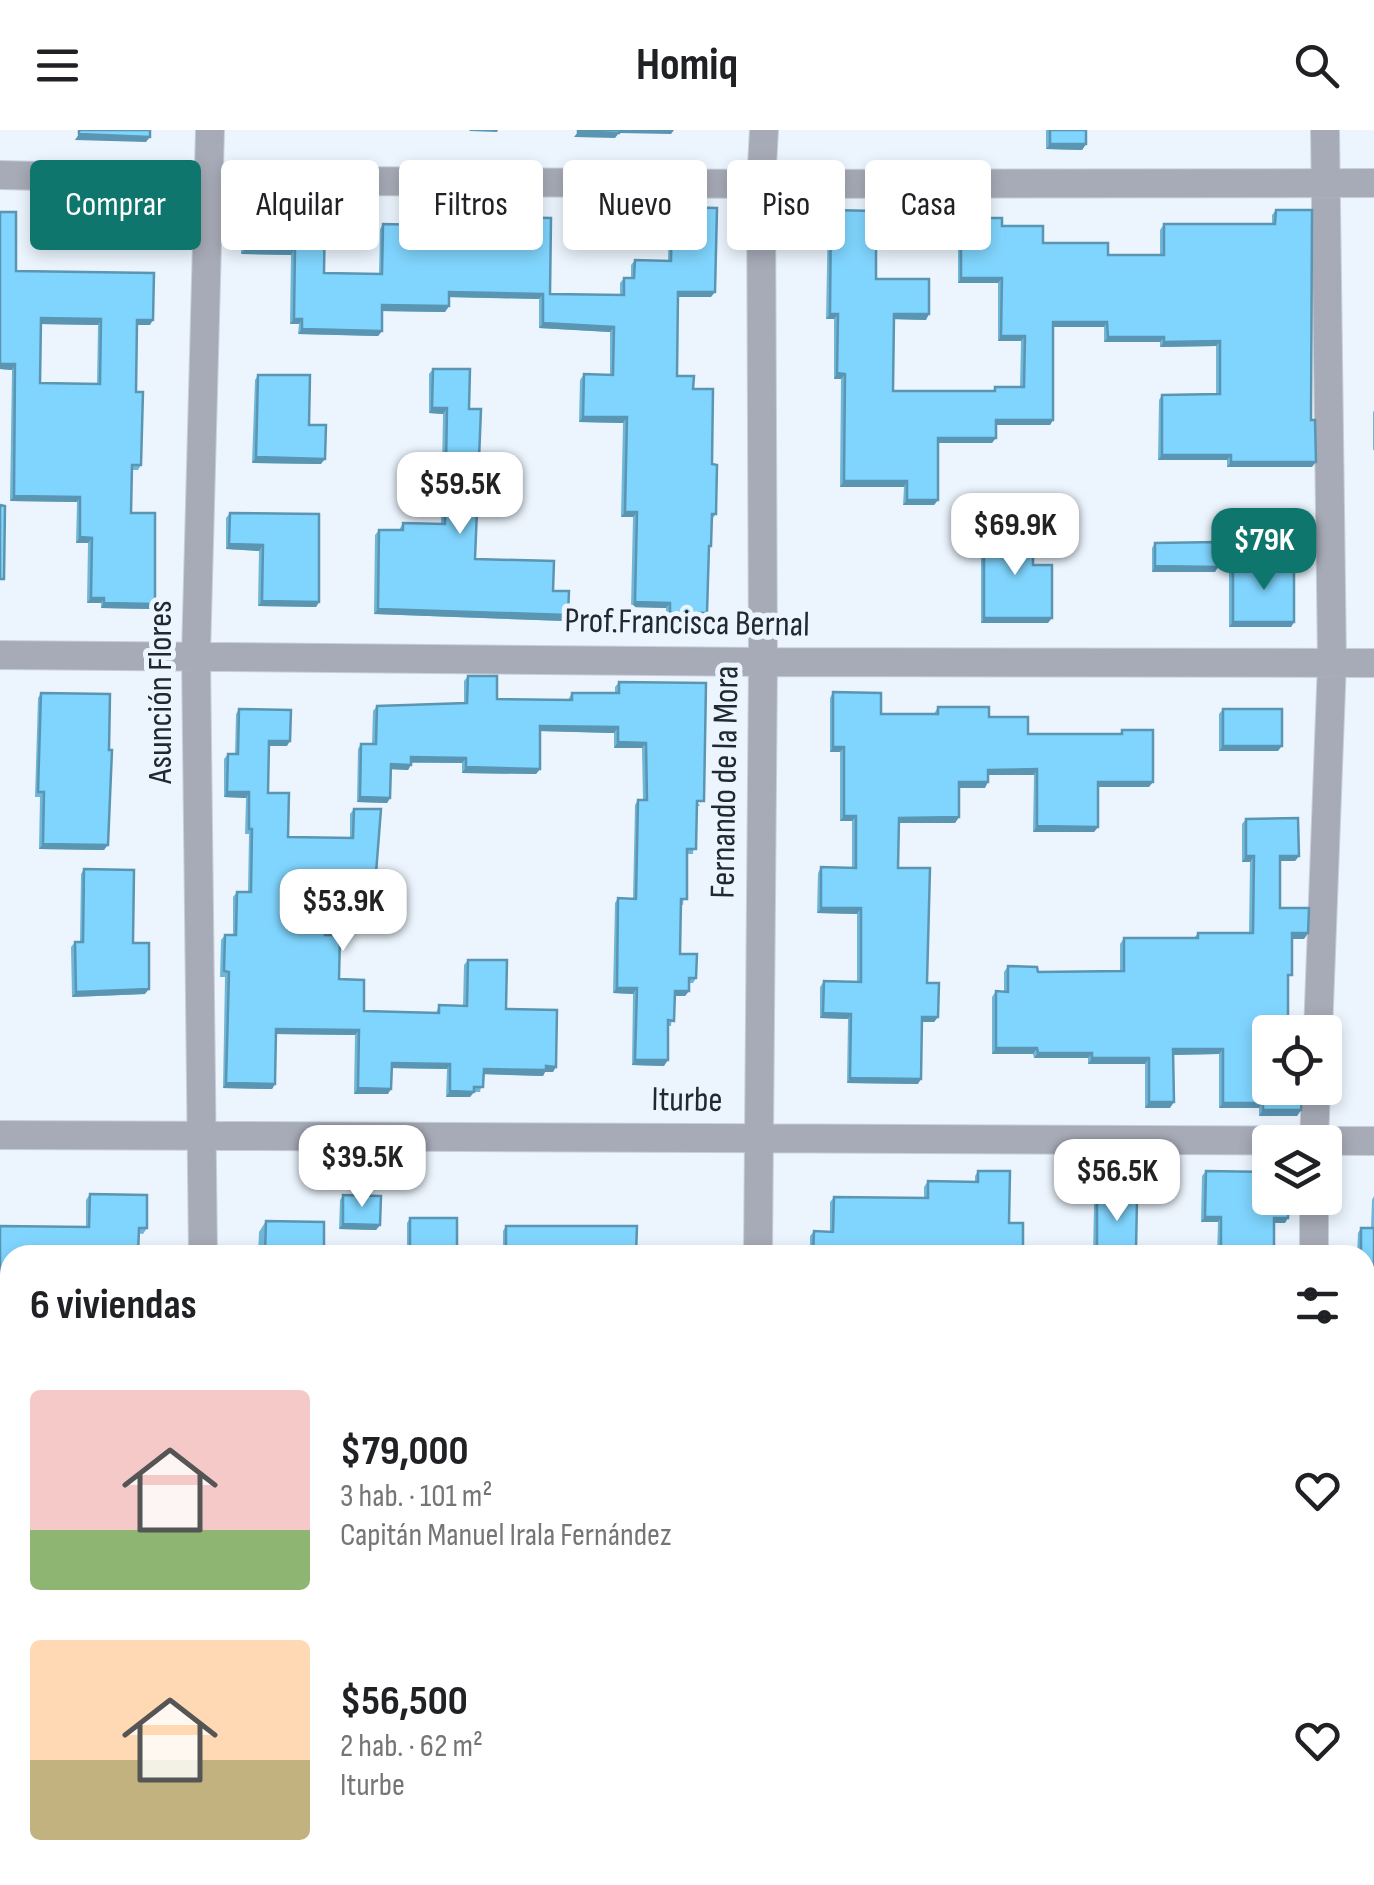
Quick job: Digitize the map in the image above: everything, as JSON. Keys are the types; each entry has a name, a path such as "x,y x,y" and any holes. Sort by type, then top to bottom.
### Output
{"street":[{"name":"Asunción Flores","path":"203,1245 196,655 210,130"},
{"name":"Fernando de la Mora","path":"762,160 764,130"},
{"path":"1319,1015 1332,662 1326,130"},
{"path":"0,176 727,184"},
{"path":"845,184 1374,183"},
{"name":"Fernando de la Mora","path":"758,1245 764,662 761,250"},
{"name":"Prof.Francisca Bernal","path":"0,654 764,662 1374,662"},
{"name":"Iturbe","path":"0,1134 1252,1142"},
{"name":"Iturbe","path":"1342,1142 1374,1141"},
{"path":"1314,1215 1314,1245"}],"building":[{"path":"79,130 150,130 150,137 79,134"},
{"path":"619,130 619,133 578,132"},
{"path":"1050,130 1086,130 1086,144 1050,144"},
{"path":"707,208 717,208 715,292 678,292 677,376 694,376 693,389 713,389 716,514 712,514 709,546 707,613 670,612 670,603 635,602 637,512 625,512 627,417 583,417 584,374 613,375 614,327 543,323 543,294 449,292 449,306 382,305 382,331 302,329 302,319 294,319 295,250 324,250 324,273 382,274 383,224 399,224 399,250 543,250 543,218 551,218 550,294 624,295 624,278 634,278 635,260 671,261 671,250 707,250"},
{"path":"845,210 865,211 865,250 876,250 876,279 929,279 929,314 894,314 893,391 995,391 995,387 1024,387 1025,336 1001,336 1002,278 961,278 961,250 991,250 991,218 1002,218 1002,226 1043,226 1043,243 1108,243 1108,255 1164,255 1164,224 1275,224 1276,210 1312,210 1311,420 1315,420 1316,462 1231,462 1231,455 1162,455 1162,395 1220,394 1220,341 1108,337 1107,322 1053,322 1053,420 996,420 996,438 938,438 938,500 907,500 907,481 844,481 845,374 837,373 838,314 830,314 831,250 845,250"},
{"path":"0,212 16,212 16,271 154,273 153,320 137,320 136,392 143,392 141,465 132,465 131,513 155,513 155,604 104,603 104,598 91,598 92,538 80,537 80,497 14,496 15,364 0,364","holes":["41,318 101,319 100,384 40,383"]},
{"path":"433,369 470,369 469,409 481,409 475,559 554,561 553,591 569,591 568,615 378,609 379,530 403,530 403,523 445,524 447,408 432,408"},
{"path":"258,375 310,375 309,425 326,425 325,459 256,457"},
{"path":"0,505 5,506 4,579 0,579"},
{"path":"230,513 319,514 319,602 262,601 263,545 229,544"},
{"path":"984,531 1033,531 1033,565 1052,565 1052,618 984,618"},
{"path":"1218,542 1218,567 1155,566 1155,543"},
{"path":"1233,565 1294,565 1294,622 1233,622"},
{"path":"468,676 497,676 497,699 572,700 572,693 619,693 619,682 706,683 704,801 697,801 696,849 687,849 687,899 681,899 680,954 697,954 696,978 689,978 689,991 675,991 674,1021 668,1020 668,1060 635,1060 637,988 617,988 618,898 636,899 638,800 647,800 646,743 618,742 618,727 540,726 540,769 466,767 466,758 411,757 411,765 391,764 390,798 360,797 361,744 376,744 377,706 467,703"},
{"path":"833,692 881,693 881,714 938,714 938,707 989,707 989,717 1028,717 1028,734 1122,734 1122,730 1153,730 1153,782 1098,782 1098,827 1037,826 1037,769 988,770 988,782 959,782 959,817 899,818 898,868 930,868 927,983 939,983 938,1017 922,1017 921,1079 850,1078 851,1014 823,1013 824,981 861,982 861,908 821,908 821,867 856,868 856,816 844,816 844,747 833,747"},
{"path":"41,693 110,694 108,845 43,844 44,792 38,792"},
{"path":"239,709 291,710 290,741 269,741 268,793 289,793 288,837 353,838 354,809 381,809 375,886 326,885 325,935 340,935 339,979 364,980 364,1011 439,1013 439,1005 467,1006 468,960 507,960 506,1009 557,1010 556,1067 484,1069 483,1087 474,1087 474,1092 450,1091 450,1064 392,1063 391,1089 358,1088 359,1030 276,1029 275,1084 226,1083 229,972 224,971 225,935 236,935 237,892 251,892 249,792 227,792 228,754 238,754"},
{"path":"1223,709 1282,709 1282,746 1223,746"},
{"path":"1298,818 1299,856 1280,856 1280,908 1309,908 1308,933 1292,933 1288,1015 1252,1015 1252,1103 1223,1103 1223,1049 1173,1049 1174,1102 1149,1102 1149,1058 1092,1058 1092,1053 996,1048 996,991 1008,992 1008,966 1037,967 1038,972 1124,971 1124,938 1253,933 1254,856 1246,856 1246,819"},
{"path":"84,869 134,870 133,943 149,943 149,989 76,992 75,942 83,942"},
{"path":"1263,1105 1301,1105 1301,1110 1263,1110"},
{"path":"978,1171 1010,1171 1009,1223 1023,1223 1023,1245 813,1245 814,1231 833,1232 834,1197 928,1198 928,1181 978,1182"},
{"path":"1206,1171 1252,1172 1252,1215 1288,1215 1274,1218 1274,1245 1221,1245 1221,1217 1205,1217"},
{"path":"90,1194 147,1195 147,1228 139,1228 138,1245 0,1245 0,1226 89,1227"},
{"path":"343,1195 381,1196 380,1225 343,1224"},
{"path":"1097,1199 1137,1200 1136,1245 1097,1245"},
{"path":"410,1218 457,1218 457,1245 410,1245"},
{"path":"266,1221 324,1222 324,1245 265,1245"},
{"path":"506,1226 637,1226 636,1245 506,1245"},
{"path":"1361,1228 1374,1228 1374,1245 1361,1245"}]}
